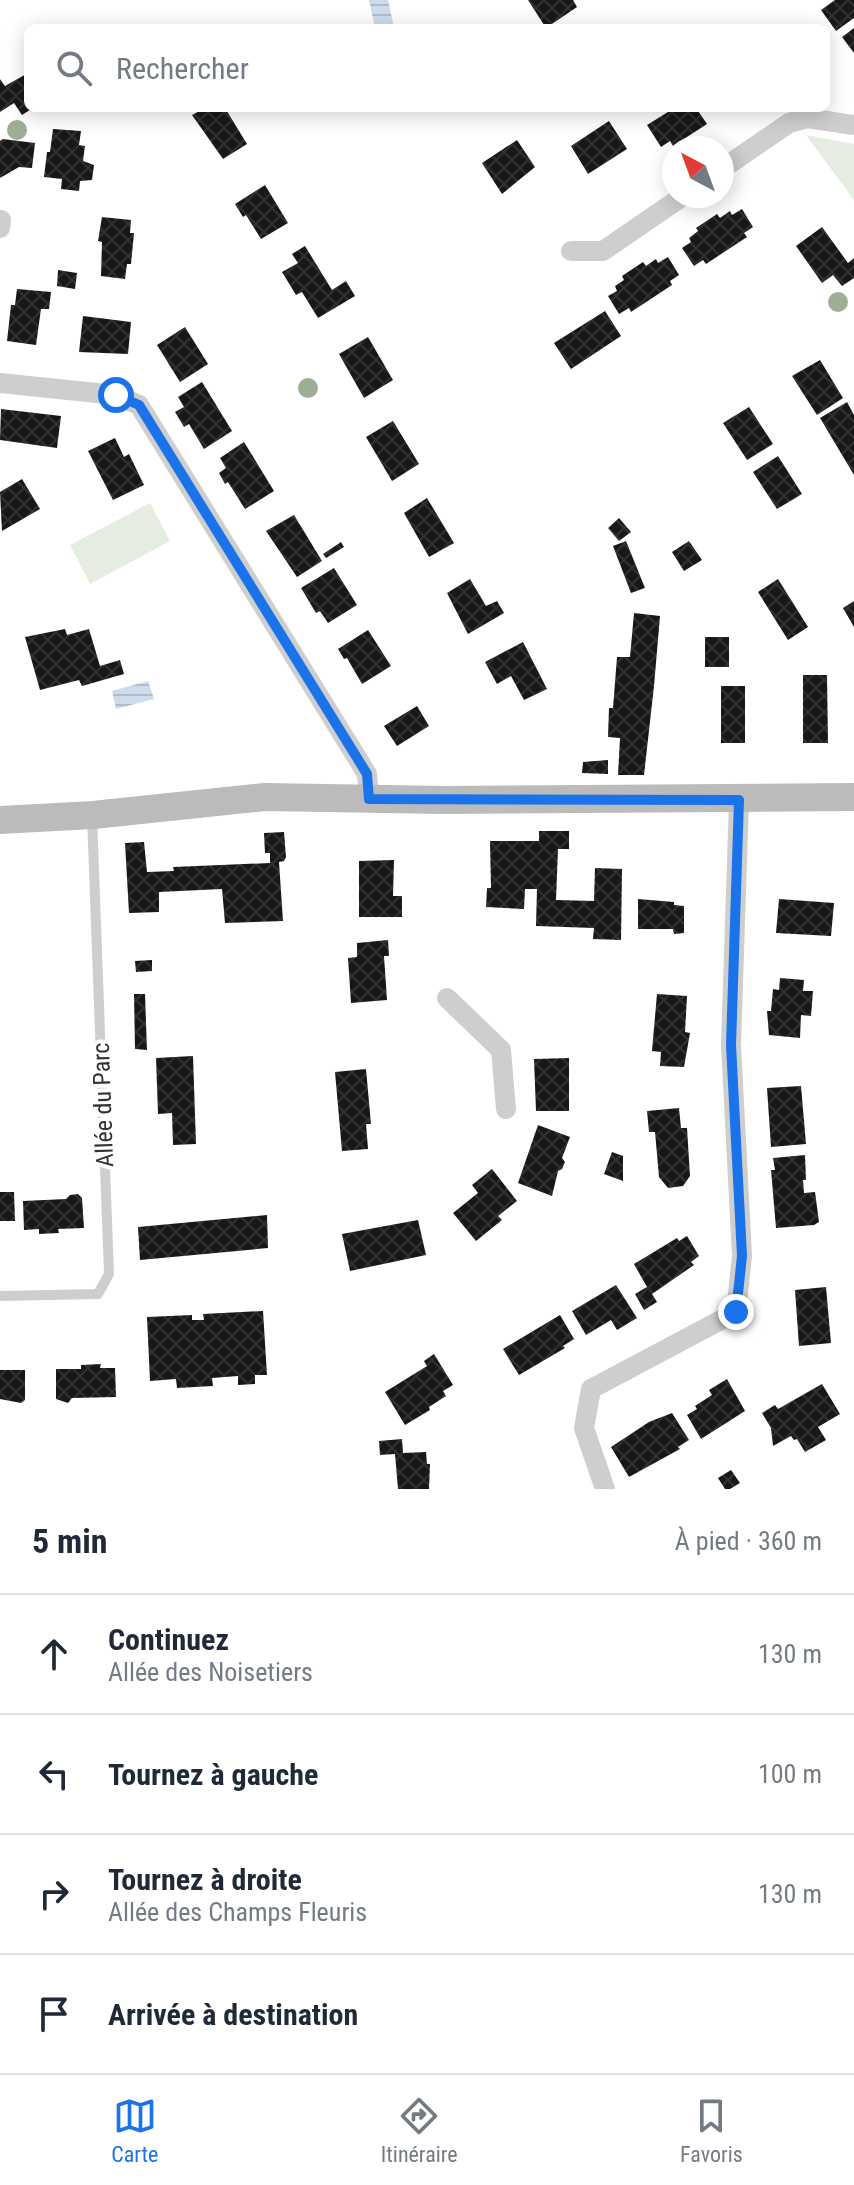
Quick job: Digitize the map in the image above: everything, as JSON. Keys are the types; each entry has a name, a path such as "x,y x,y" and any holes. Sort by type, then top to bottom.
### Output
{"main road":[{"path":"0,820 93,815 265,797 739,800 854,797"}],"street":[{"path":"734,161 789,123 807,118 854,125"},
{"path":"571,251 603,251 666,208"},
{"path":"0,228 1,220"},
{"path":"0,383 116,395 139,405 367,774 369,799"},
{"path":"605,1489 584,1428 591,1389 736,1312 742,1256 731,1045 739,800"},
{"path":"447,998 501,1050 506,1109"}],"lane":[{"name":"Allée du Parc","path":"0,1296 98,1294 109,1274 93,815"}],"shaded area":[{"path":"806,135 854,144 854,200"},
{"path":"150,503 170,541 90,584 70,545"}],"water":[{"path":"369,0 388,0 393,24 374,24"},
{"path":"148,681 154,699 116,709 112,691"}],"building":[{"path":"528,0 573,0 577,7 552,24 543,24"},
{"path":"835,0 854,0 854,18 836,31 821,10"},
{"path":"854,28 854,53 842,37"},
{"path":"24,75 24,112 27,112 22,115 14,103 0,112 0,79 5,86"},
{"path":"198,112 227,112 247,144 223,159 192,115"},
{"path":"668,112 699,112 707,124 688,136 662,136 661,147 647,125"},
{"path":"609,121 627,149 588,174 571,146"},
{"path":"53,129 81,131 79,145 85,146 83,161 94,165 92,180 80,181 79,191 61,189 62,179 44,177"},
{"path":"517,140 535,167 502,194 482,163"},
{"path":"0,141 35,143 32,168 19,167 0,178"},
{"path":"265,185 288,223 261,239 235,204"},
{"path":"742,209 753,227 744,233 747,237 706,264 703,260 694,266 682,248 691,242 689,238 698,231 696,228 717,214 720,218 730,211 732,215"},
{"path":"102,217 131,220 130,233 134,233 131,264 127,264 125,279 101,276 102,242 98,241"},
{"path":"822,227 848,263 854,258 854,278 842,286 833,275 822,283 796,246"},
{"path":"305,246 332,290 346,281 355,296 318,318 302,292 296,295 282,272 298,263 292,254"},
{"path":"668,257 679,275 670,281 672,285 631,312 629,308 619,314 608,296 617,291 615,286 624,280 622,276 643,262 646,266 656,259 658,263"},
{"path":"58,270 77,273 75,289 57,286"},
{"path":"17,289 51,292 49,309 41,309 36,345 7,341 11,305 15,305"},
{"path":"605,311 621,336 571,369 554,343"},
{"path":"83,316 131,322 128,354 79,352"},
{"path":"185,327 208,364 180,382 157,345"},
{"path":"368,337 393,380 364,398 339,354"},
{"path":"820,360 843,398 817,415 792,376"},
{"path":"202,382 232,431 204,449 189,424 184,427 175,412 184,407 178,397"},
{"path":"847,402 854,415 854,475 820,418"},
{"path":"749,407 773,444 747,460 723,423"},
{"path":"1,409 61,416 57,448 0,440"},
{"path":"393,421 419,464 392,481 366,437"},
{"path":"115,438 124,457 129,454 144,485 113,500 88,451"},
{"path":"244,442 274,491 245,509 219,473 226,468 220,458"},
{"path":"778,456 802,494 777,509 753,472"},
{"path":"22,479 40,509 2,531 0,492"},
{"path":"427,498 454,543 429,557 404,513"},
{"path":"294,515 322,561 297,577 266,531"},
{"path":"619,518 631,532 619,541 608,528"},
{"path":"626,541 645,588 631,593 613,546"},
{"path":"689,541 702,560 684,571 672,552"},
{"path":"341,542 344,547 326,558 323,554"},
{"path":"334,568 357,605 328,623 320,611 316,613 301,588"},
{"path":"470,579 486,606 497,601 504,613 468,634 447,593"},
{"path":"778,579 808,627 788,640 758,592"},
{"path":"854,601 854,627 843,608"},
{"path":"634,613 660,616 654,686 644,775 618,775 620,738 608,737 609,708 613,708 617,657 630,657"},
{"path":"65,629 67,635 89,629 100,666 120,660 124,674 82,686 79,680 40,690 25,637"},
{"path":"368,630 391,666 362,684 338,649"},
{"path":"705,637 729,637 729,667 705,667"},
{"path":"523,642 547,689 524,700 511,676 497,684 485,662"},
{"path":"803,675 827,675 828,743 803,743"},
{"path":"721,686 745,686 745,743 721,743"},
{"path":"417,706 429,726 397,746 384,726"},
{"path":"608,760 608,774 582,773 583,762"},
{"path":"539,831 569,831 569,849 558,849 556,900 594,901 595,868 622,869 621,940 593,939 594,928 536,926 537,889 525,889 524,909 486,907 487,888 491,888 490,841 539,841"},
{"path":"284,832 286,857 279,862 283,921 225,923 222,889 159,892 159,912 129,913 125,843 144,842 147,872 174,871 173,867 270,863 270,853 265,853 264,833"},
{"path":"394,860 393,896 402,896 402,917 359,917 359,861"},
{"path":"638,899 674,902 674,905 684,906 684,933 674,934 673,929 638,929"},
{"path":"779,899 834,903 831,936 776,933"},
{"path":"388,940 389,956 384,956 387,1000 351,1003 348,958 357,957 357,943"},
{"path":"152,960 152,971 136,972 135,961"},
{"path":"780,978 804,980 803,991 813,991 811,1016 801,1015 800,1038 769,1035 767,1011 771,1011 773,989 779,990"},
{"path":"134,994 145,994 147,1050 135,1049"},
{"path":"657,994 687,996 685,1032 690,1033 684,1067 660,1066 661,1052 652,1051"},
{"path":"193,1056 196,1144 173,1145 172,1113 158,1114 156,1058"},
{"path":"569,1058 569,1111 536,1111 534,1059"},
{"path":"366,1069 371,1124 366,1124 368,1149 342,1151 335,1072"},
{"path":"801,1086 806,1144 771,1147 767,1088"},
{"path":"679,1108 681,1128 687,1128 690,1176 683,1186 668,1188 659,1177 655,1132 649,1132 647,1111"},
{"path":"538,1125 570,1137 562,1158 565,1162 558,1171 552,1196 518,1183"},
{"path":"612,1152 623,1156 623,1181 604,1174"},
{"path":"805,1155 804,1193 815,1192 819,1222 776,1228 771,1170 775,1170 773,1158"},
{"path":"492,1169 517,1201 498,1216 502,1220 476,1241 453,1213 478,1193 472,1185"},
{"path":"0,1192 14,1192 15,1221 0,1221"},
{"path":"78,1194 82,1198 84,1228 58,1229 59,1233 39,1234 39,1229 24,1230 23,1201 66,1199"},
{"path":"267,1215 268,1248 140,1260 138,1227"},
{"path":"418,1220 426,1255 350,1271 342,1234"},
{"path":"687,1236 699,1256 691,1262 694,1265 652,1294 657,1302 644,1310 635,1294 647,1287 634,1264 677,1238 679,1241"},
{"path":"616,1285 637,1318 617,1330 611,1320 586,1335 572,1311"},
{"path":"826,1287 831,1343 799,1346 795,1290"},
{"path":"263,1311 267,1375 255,1375 255,1384 238,1385 238,1376 212,1378 213,1386 177,1388 176,1379 150,1381 147,1317 192,1315 192,1320 204,1320 203,1314"},
{"path":"560,1315 574,1339 563,1346 565,1348 519,1375 503,1349"},
{"path":"434,1354 453,1385 443,1391 446,1396 429,1407 430,1410 405,1425 385,1392 427,1366 424,1361"},
{"path":"101,1364 100,1368 115,1368 116,1397 72,1398 68,1403 56,1399 56,1369 81,1369 81,1365"},
{"path":"0,1370 25,1370 25,1400 21,1403 0,1399"},
{"path":"727,1379 745,1411 701,1439 687,1415 712,1395 709,1390"},
{"path":"822,1384 840,1414 818,1427 826,1440 805,1452 797,1439 791,1436 773,1446 771,1428 762,1413 775,1405 778,1409"},
{"path":"672,1413 689,1440 678,1447 680,1449 629,1477 611,1447 649,1422"},
{"path":"402,1439 403,1453 426,1452 427,1464 430,1464 429,1489 398,1489 395,1454 380,1455 379,1441"},
{"path":"731,1470 740,1483 725,1489 718,1478"}],"route":[{"path":"116,395 139,405 367,774 369,799 739,800 731,1045 742,1256 736,1312"}]}
